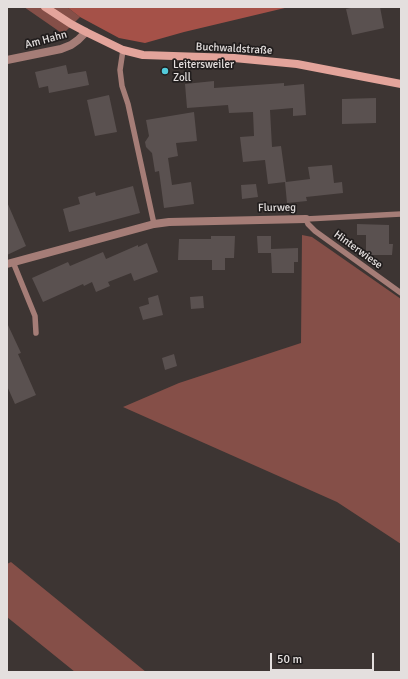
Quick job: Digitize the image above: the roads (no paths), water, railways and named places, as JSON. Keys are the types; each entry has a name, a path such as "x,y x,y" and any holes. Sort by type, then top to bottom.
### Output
{"main road":[{"name":"Buchwaldstraße","path":"45,7 86,32 123,50 143,55 234,58 297,64 401,84"}],"street":[{"name":"Am Hahn","path":"7,60 61,49 71,45 86,32"},
{"name":"Flurweg","path":"10,263 154,224 169,222 306,218"}],"lane":[{"path":"123,50 120,70 122,86 128,104 154,224"},
{"name":"Flurweg","path":"306,218 401,214"},
{"name":"Hinterwiese","path":"306,218 308,224 315,231 401,294"},
{"path":"10,263 35,316 36,333"}],"place":[{"name":"Leitersweiler Zoll","path":"165,71"}]}
